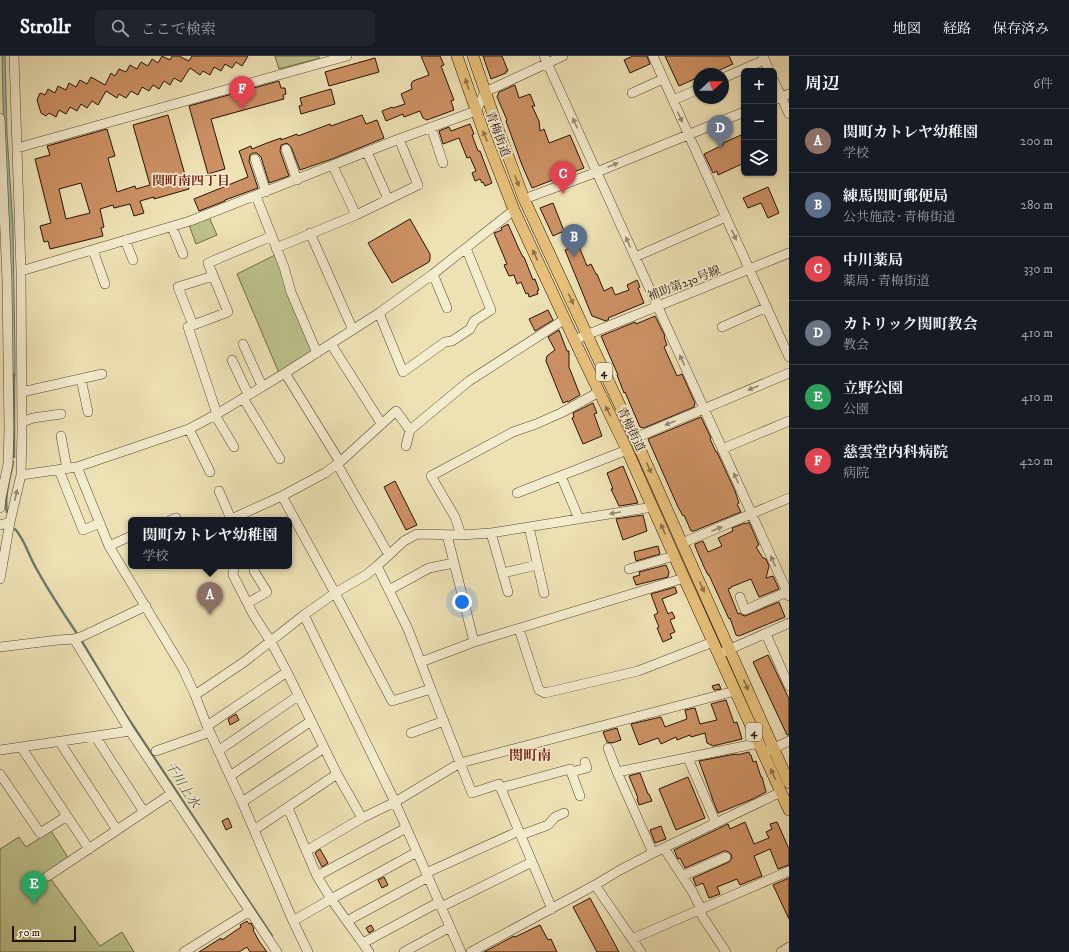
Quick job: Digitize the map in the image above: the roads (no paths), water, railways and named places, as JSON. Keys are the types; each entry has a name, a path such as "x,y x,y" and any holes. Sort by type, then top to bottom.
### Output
{"main road":[{"name":"青梅街道","path":"457,56 476,111 514,210 627,450 735,691 765,748 789,783"},
{"name":"青梅街道","path":"473,56 507,155 524,199 635,438 730,649 781,792 789,810"}],"street":[{"path":"0,502 8,461 4,430 11,381 12,278 18,229 17,148 14,132 14,56"},
{"path":"17,148 347,56"},
{"path":"12,278 92,250 190,222 399,139 476,111 485,92 546,60 563,56"},
{"path":"653,56 789,357"},
{"path":"729,75 763,58 768,68"},
{"path":"546,60 788,594 745,610 740,597"},
{"path":"632,93 663,79"},
{"path":"672,100 693,91"},
{"path":"781,97 789,114"},
{"path":"524,199 597,172 741,113"},
{"path":"0,118 3,229 12,278 11,381 22,392 21,475 10,522 0,577"},
{"path":"431,127 443,163"},
{"path":"0,131 14,132"},
{"path":"276,248 356,215 418,185 399,139"},
{"path":"286,149 298,180"},
{"path":"366,152 388,199"},
{"path":"255,159 266,192"},
{"path":"333,166 356,215"},
{"path":"256,196 284,267 291,292 317,353"},
{"path":"21,475 77,467 189,429 285,373 379,313 514,210"},
{"path":"636,257 726,217"},
{"path":"172,226 183,254"},
{"path":"3,229 18,229"},
{"path":"310,233 353,330"},
{"path":"234,447 216,414 188,327 228,312 208,262 272,236"},
{"path":"125,240 133,260"},
{"path":"379,313 403,372 445,342 452,341 470,329 474,321 491,310 466,248"},
{"path":"92,250 105,284"},
{"name":"補助第230号線","path":"574,340 789,253"},
{"path":"432,274 447,308"},
{"path":"193,325 178,286 213,276"},
{"path":"722,327 767,307"},
{"path":"406,446 410,430 469,381 565,319"},
{"path":"243,344 262,386"},
{"path":"331,344 381,424"},
{"path":"232,360 245,396 280,459"},
{"path":"285,373 338,463 389,555"},
{"path":"635,438 789,373"},
{"path":"22,392 102,374"},
{"path":"81,379 88,412"},
{"path":"461,535 455,517 431,476 513,432 561,413 599,392"},
{"path":"236,517 282,496 325,473 396,411 410,430"},
{"path":"22,422 33,418 61,414"},
{"path":"722,449 789,421"},
{"path":"189,429 210,472"},
{"path":"61,436 63,469 83,530 100,524"},
{"path":"517,493 627,450"},
{"path":"8,461 21,461"},
{"path":"77,467 109,546 127,568 146,606 184,668 208,729 308,952"},
{"path":"561,476 579,519"},
{"path":"219,491 229,517"},
{"path":"282,496 392,701 431,689"},
{"path":"682,543 789,498"},
{"path":"195,696 244,662 335,593 366,575 404,541 416,534 461,535 491,533 653,507"},
{"path":"0,525 10,522"},
{"path":"528,527 544,593"},
{"path":"491,533 508,592"},
{"path":"447,535 474,642"},
{"path":"109,546 128,537"},
{"path":"629,569 674,556"},
{"path":"389,590 429,568 454,563"},
{"path":"503,573 537,565"},
{"path":"377,566 408,629 472,793 499,784 552,909"},
{"path":"234,569 234,575 253,614 271,642 337,774 362,818"},
{"path":"248,603 266,592 254,571"},
{"path":"421,662 474,642 684,578"},
{"path":"0,647 74,639 146,606"},
{"path":"304,615 395,802 461,952"},
{"path":"719,654 789,623"},
{"path":"519,629 539,690 545,693 638,671 713,642"},
{"path":"766,634 789,686"},
{"path":"74,639 130,731 277,952"},
{"path":"156,751 208,729 287,672"},
{"path":"306,851 362,818 395,802 460,763 735,691"},
{"path":"218,751 298,696"},
{"path":"411,733 444,720"},
{"path":"230,776 311,721"},
{"path":"0,750 130,731"},
{"path":"95,736 144,812"},
{"path":"59,741 117,830"},
{"path":"617,772 688,758 765,748 789,741"},
{"path":"21,747 89,849"},
{"path":"242,802 324,748"},
{"path":"608,748 653,853"},
{"path":"688,758 716,823"},
{"path":"571,772 587,768 585,762"},
{"path":"500,788 570,769 580,796"},
{"path":"0,774 40,833 67,816"},
{"path":"254,830 337,774"},
{"path":"471,952 653,853 781,792"},
{"path":"48,876 171,794"},
{"path":"288,808 317,876 331,899 369,952"},
{"path":"347,921 427,875 520,833 548,825 554,817 564,813"},
{"path":"317,876 406,828"},
{"path":"664,848 692,891 701,909 702,916 726,952"},
{"path":"293,921 417,852"},
{"path":"682,876 726,857"},
{"path":"363,943 532,862"},
{"path":"632,939 789,871"},
{"path":"595,885 641,952"},
{"path":"184,952 250,911"},
{"path":"404,952 450,926"},
{"path":"781,952 789,947"}],"waterway":[{"name":"千川上水","path":"14,374 14,457"},
{"name":"千川上水","path":"7,512 7,493 13,462"},
{"name":"千川上水","path":"15,529 44,583 76,632"},
{"name":"千川上水","path":"81,640 124,712 272,936"}],"place":[{"name":"慈雲堂内科病院","path":"242,109"},
{"name":"カトリック関町教会","path":"720,148"},
{"name":"中川薬局","path":"563,194"},
{"name":"練馬関町郵便局","path":"574,257"},
{"name":"関町カトレヤ幼稚園","path":"210,615"},
{"name":"立野公園","path":"34,904"}],"district":[{"name":"関町南四丁目","path":"191,180"},
{"name":"関町南","path":"530,755"}]}
